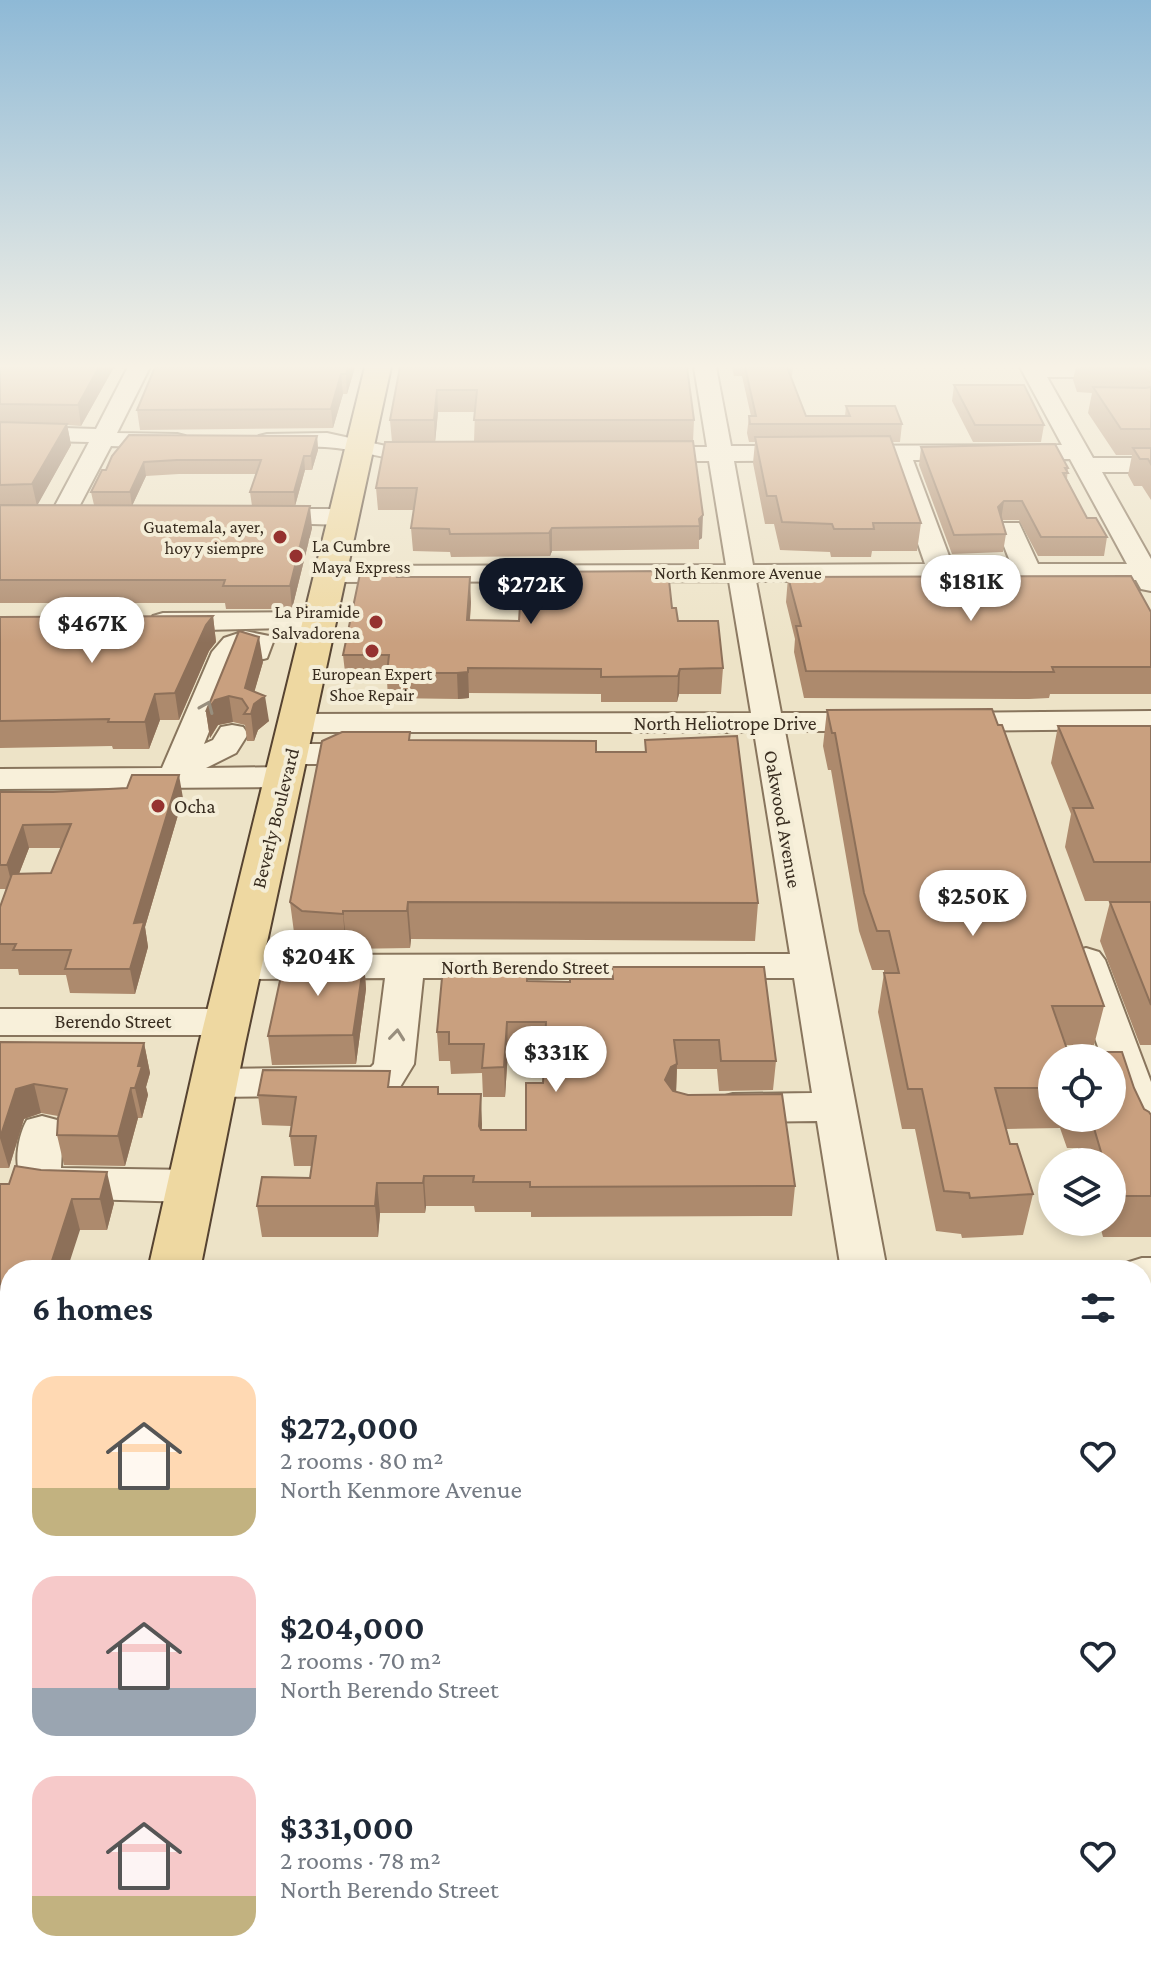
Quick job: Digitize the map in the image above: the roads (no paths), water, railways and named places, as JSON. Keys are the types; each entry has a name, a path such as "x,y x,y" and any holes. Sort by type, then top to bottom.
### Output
{"main road":[{"name":"Beverly Boulevard","path":"176,1260 212,1083 358,459"}],"street":[{"path":"62,517 92,459"},
{"name":"Oakwood Avenue","path":"720,459 741,573 758,744 810,966 862,1260"},
{"path":"901,459 942,573"},
{"path":"1083,459 1148,578"},
{"path":"1092,459 1151,465"},
{"path":"31,517 93,517"},
{"path":"235,517 345,517"},
{"path":"1010,528 1028,572"},
{"name":"North Kenmore Avenue","path":"331,574 1028,572 1148,578"},
{"path":"140,622 321,621"},
{"path":"181,778 180,761 207,709 227,652 239,641 247,639 259,642 257,652"},
{"name":"North Heliotrope Drive","path":"291,752 758,744 911,722 1151,720"},
{"path":"181,778 192,761 225,746 232,734"},
{"path":"0,779 181,778 291,752 403,754"},
{"path":"1075,930 1151,1138"},
{"name":"North Berendo Street","path":"240,967 810,966"},
{"path":"212,1083 371,1081 386,1077 394,1064 405,967"},
{"name":"Berendo Street","path":"0,1022 226,1022"},
{"path":"701,1108 834,1107"},
{"path":"42,1130 39,1163 42,1178 49,1183 191,1186"}],"place":[{"name":"Guatemala, ayer, hoy y siempre","path":"280,537"},
{"name":"La Cumbre Maya Express","path":"296,556"},
{"name":"La Piramide Salvadorena","path":"376,622"},
{"name":"European Expert Shoe Repair","path":"372,651"},
{"name":"Ocha","path":"158,806"}]}
